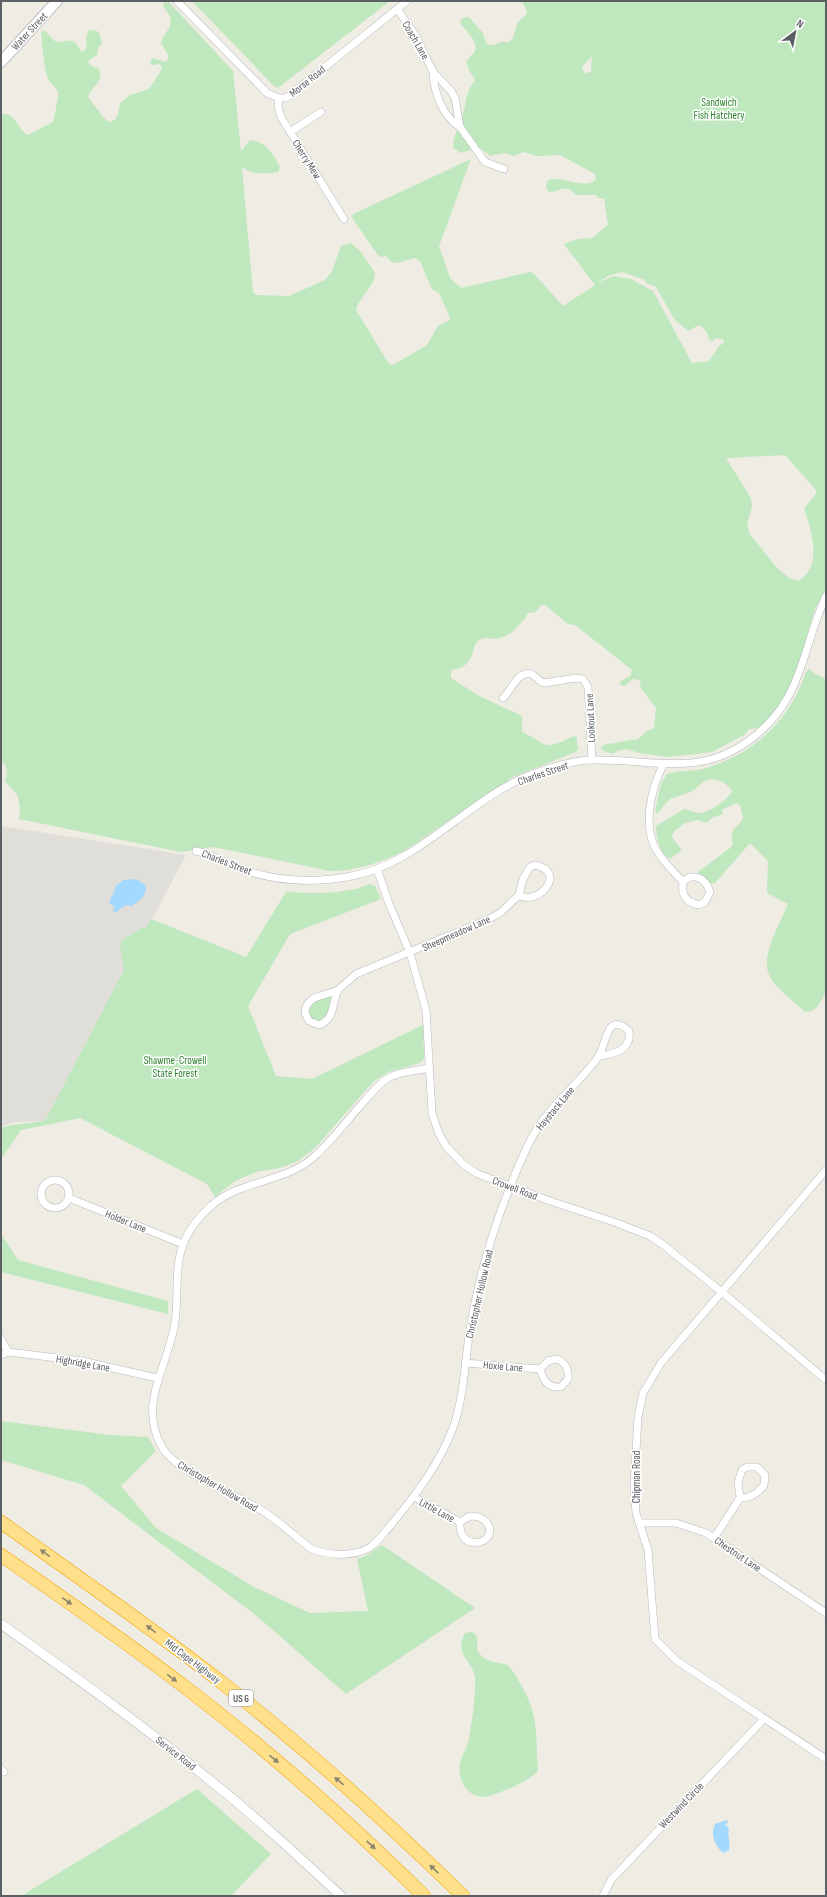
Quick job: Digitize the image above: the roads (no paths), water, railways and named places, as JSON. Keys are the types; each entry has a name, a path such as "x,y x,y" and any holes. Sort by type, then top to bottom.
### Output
{"highway":[{"name":"Mid Cape Highway","path":"1,1522 148,1627 221,1682 293,1741 361,1800 463,1896"},
{"name":"US 6","path":"1,1554 192,1692 292,1774 349,1825 424,1896"}],"main road":[{"name":"Water Street","path":"1,62 57,1"}],"street":[{"name":"Morse Road","path":"177,1 267,93 278,98 286,98 289,96 407,1"},
{"name":"Coach Lane","path":"397,9 416,36 433,72 451,91 455,98 460,126"},
{"name":"Coach Lane","path":"433,72 435,89 449,118 460,126 485,162 504,169"},
{"name":"Cherry Mew","path":"278,98 278,107 281,117 344,219"},
{"path":"290,132 322,112"},
{"name":"Charles Street","path":"196,851 242,869 277,879 308,881 359,875 400,860 512,783 542,770 571,762 592,760 633,761 663,765 687,764 720,757 749,741 762,731 777,714 791,693 803,664 826,596"},
{"name":"Lookout Lane","path":"503,698 512,689 517,678 524,673 532,674 540,682 545,683 575,678 583,679 588,687 592,760"},
{"path":"663,765 658,774 652,795 651,833 657,851 683,882 682,890 684,896 689,902 699,905 705,902 710,892 708,884 701,878 694,876 689,877 683,882"},
{"path":"530,866 540,866 547,870 550,880 548,886 542,892 527,897 519,895 523,878 530,866"},
{"name":"Crowell Road","path":"377,869 388,901 410,953 426,1010 432,1113 439,1134 446,1146 464,1165 478,1174 510,1187 617,1223 650,1236 723,1293 826,1380"},
{"name":"Sheepmeadow Lane","path":"338,990 356,974 410,953 489,919 500,912 519,895"},
{"path":"338,990 332,1012 327,1021 319,1025 309,1021 305,1013 309,1002 316,996 338,990"},
{"name":"Haystack Lane","path":"510,1187 537,1128 600,1056 609,1028 614,1025 620,1025 628,1031 630,1038 626,1047 610,1055 600,1056"},
{"name":"Christopher Hollow Road","path":"429,1068 396,1074 388,1078 376,1087 343,1126 307,1163 284,1174 243,1186 219,1199 204,1213 192,1228 183,1244 177,1275 175,1322 168,1351 157,1378 152,1404 153,1422 157,1436 168,1455 192,1474 263,1512 310,1548 318,1551 342,1554 360,1552 370,1547 414,1497 432,1471 454,1426 473,1310 487,1254 510,1187"},
{"name":"Chipman Road","path":"826,1170 723,1293 661,1363 643,1393 638,1417 634,1486 636,1513 648,1550 655,1638 677,1661 826,1760"},
{"name":"Holder Lane","path":"69,1198 183,1244"},
{"name":"Highridge Lane","path":"1,1339 5,1354 82,1361 157,1378"},
{"name":"Hoxie Lane","path":"465,1363 540,1369"},
{"path":"714,1538 740,1498 738,1482 740,1474 747,1467 757,1467 765,1475 764,1485 754,1495 747,1498 740,1498"},
{"name":"Little Lane","path":"414,1497 460,1522"},
{"name":"Little Lane","path":"470,1516 478,1516 488,1524 490,1531 488,1536 480,1542 468,1541 460,1530 460,1522 470,1516"},
{"name":"Chestnut Lane","path":"640,1523 676,1523 689,1526 714,1538 826,1613"},
{"name":"Service Road","path":"1,1624 144,1728 208,1778 262,1824 341,1896"},
{"name":"Westwind Circle","path":"603,1896 611,1880 764,1719"}],"water":[{"path":"137,879 146,886 144,895 132,906 127,905 117,912 113,911 114,906 109,903 115,887 123,880"},
{"path":"727,1820 728,1822 725,1825 729,1828 729,1850 723,1853 714,1840 713,1832 715,1824"}],"park label":[{"name":"Sandwich Fish Hatchery","path":"719,108"},
{"name":"Shawme-Crowell State Forest","path":"175,1066"}]}
